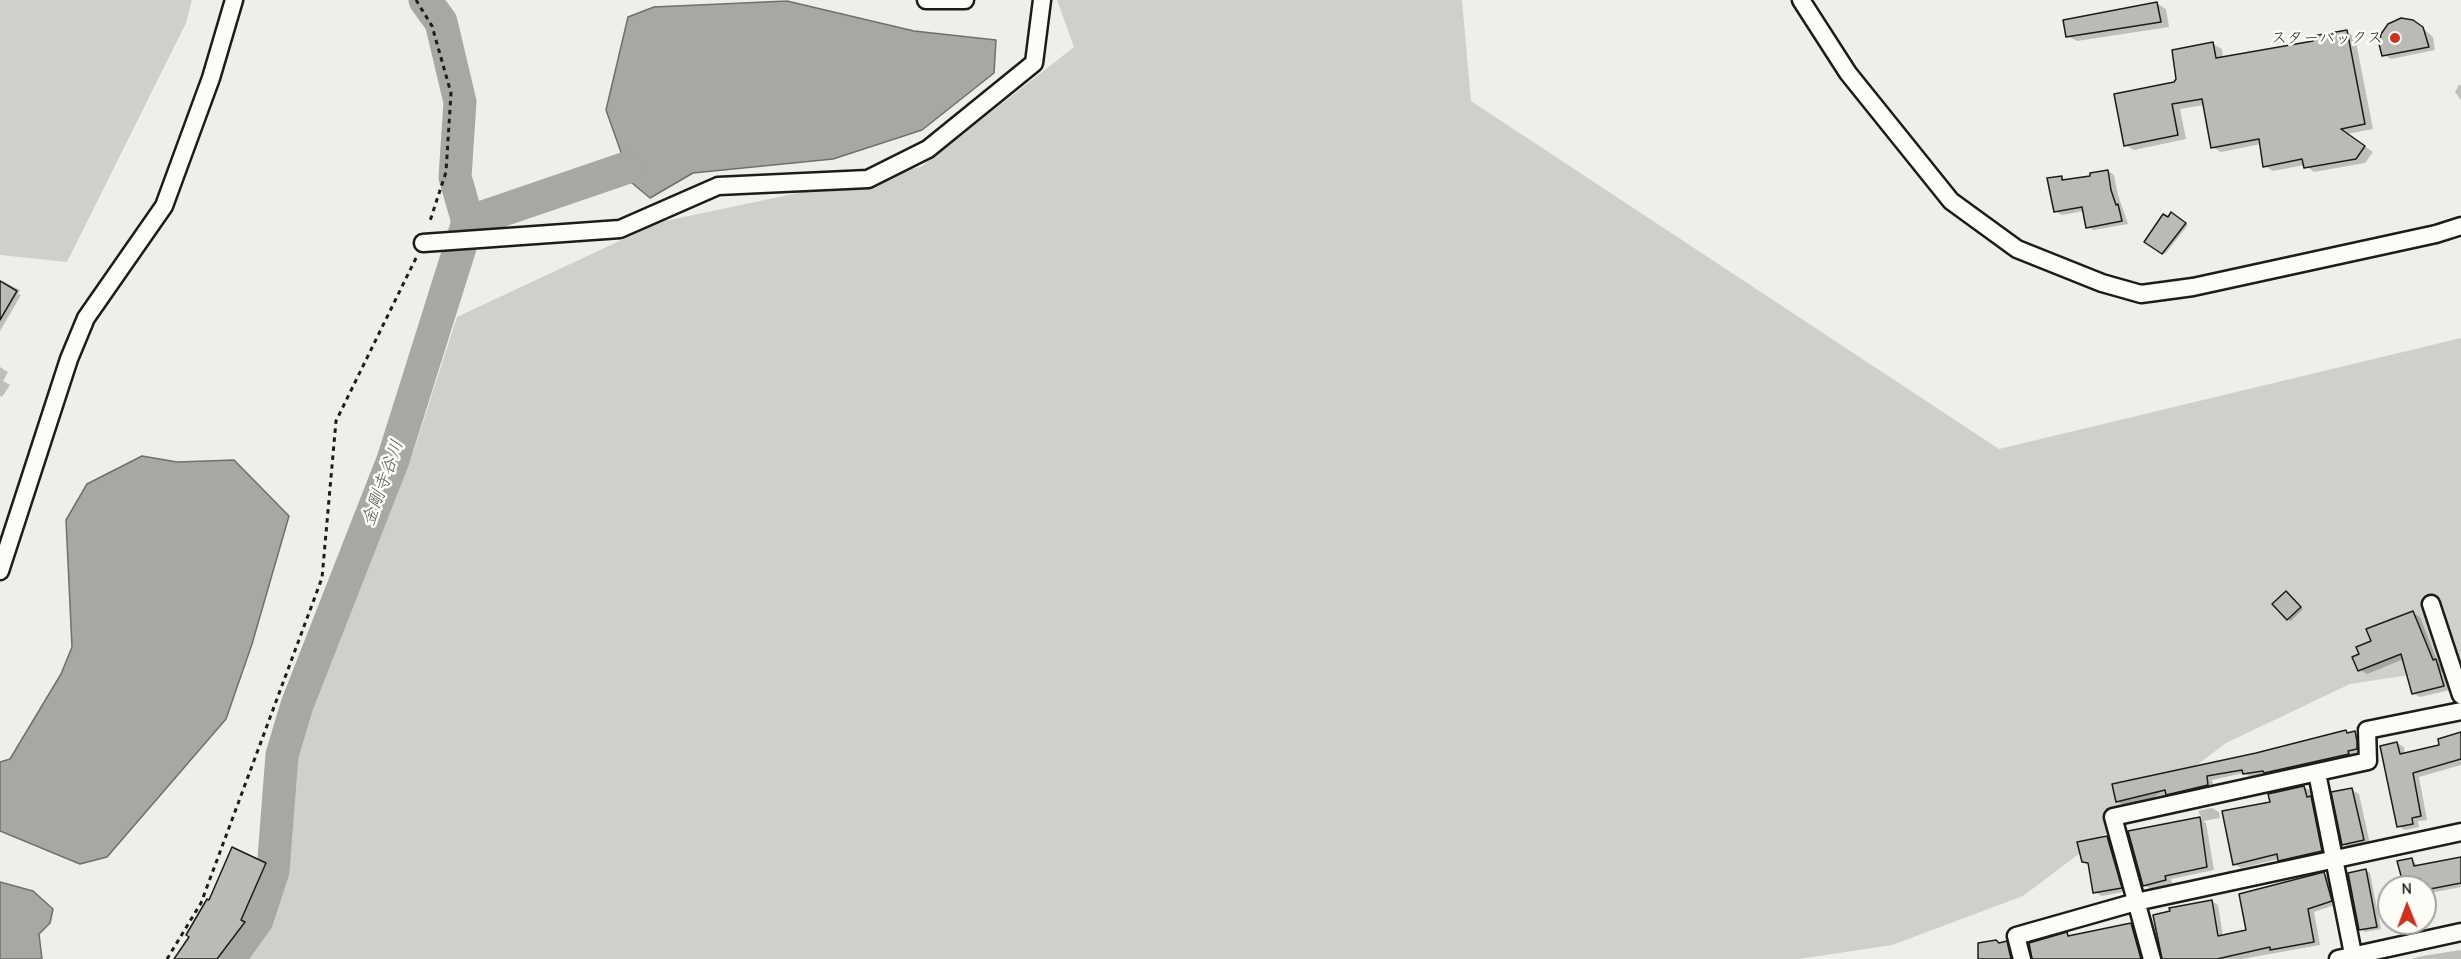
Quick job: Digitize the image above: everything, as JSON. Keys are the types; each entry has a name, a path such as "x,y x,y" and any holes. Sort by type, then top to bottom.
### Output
{"street":[{"path":"0,571 4,547 69,359 86,318 164,206 211,78 234,0"},
{"path":"926,0 965,0"},
{"path":"423,243 620,229 718,186 868,178 928,149 1034,63 1042,0"},
{"path":"1801,0 1848,73 1951,201 2017,249 2102,283 2141,294 2193,287 2436,234 2461,226"},
{"path":"2431,604 2461,695"},
{"path":"2152,959 2113,817 2368,760 2367,730 2461,711"},
{"path":"2317,773 2334,861 2348,958 2461,932"},
{"path":"2022,959 2016,936 2136,902 2461,832"}],"path":[{"path":"167,959 201,903 322,578 336,421 423,243 446,172 451,93 432,26 416,0"}],"shaded area":[{"path":"0,0 192,0 186,23 67,262 0,255"},
{"path":"1057,0 1462,0 1471,101 1999,449 2461,338 2461,671 2416,674 2350,684 2226,743 2023,896 1892,945 1799,959 241,959 284,887 294,752 414,450 457,317 660,222 921,167 1074,47"},
{"path":"787,1 914,31 996,40 994,73 922,130 833,159 693,173 650,198 632,183 606,110 628,17 654,7"},
{"path":"142,456 177,462 234,460 289,516 252,644 226,719 107,857 80,864 0,831 0,762 10,759 61,674 72,647 66,520 87,484"},
{"path":"0,882 33,891 53,909 50,923 39,934 42,959 0,959"}],"building":[{"path":"2157,2 2161,22 2066,37 2063,20"},
{"path":"2401,18 2413,20 2423,27 2429,47 2382,56 2379,44 2381,34 2388,24"},
{"path":"2347,30 2365,124 2341,129 2365,146 2356,159 2304,168 2302,159 2263,167 2259,139 2211,148 2202,99 2172,104 2178,135 2124,146 2114,94 2174,82 2176,79 2172,50 2213,42 2216,58 2313,41 2313,36"},
{"path":"2108,170 2111,190 2116,205 2118,204 2122,221 2086,228 2082,207 2054,212 2047,178 2062,176 2062,180 2090,176 2090,173"},
{"path":"2171,212 2186,223 2162,254 2144,242 2163,214 2168,217"},
{"path":"0,281 17,291 0,320"},
{"path":"2286,591 2301,607 2287,620 2272,604"},
{"path":"2413,611 2433,660 2436,659 2444,686 2412,694 2401,654 2358,671 2352,657 2359,654 2356,647 2371,641 2366,629"},
{"path":"2346,730 2347,733 2355,731 2357,741 2357,749 2348,751 2349,754 2264,773 2263,771 2243,774 2242,770 2207,776 2208,785 2166,795 2165,790 2116,802 2112,784 2256,753"},
{"path":"2461,732 2461,759 2413,773 2421,816 2412,818 2413,824 2397,827 2380,746 2397,742 2400,754 2439,745 2438,739"},
{"path":"2304,786 2307,797 2311,796 2322,851 2278,861 2277,854 2233,865 2222,811 2270,802 2268,794"},
{"path":"2352,788 2364,840 2342,845 2331,792"},
{"path":"2200,817 2207,867 2165,876 2166,880 2143,886 2128,831"},
{"path":"2107,836 2122,888 2093,893 2088,863 2082,862 2077,842"},
{"path":"232,847 266,863 241,920 245,922 217,959 174,959 189,937 186,935 207,899 209,900"},
{"path":"2461,857 2461,883 2437,888 2437,875 2401,875 2397,861 2412,858 2414,866"},
{"path":"2366,869 2377,927 2359,930 2348,873"},
{"path":"2324,872 2332,901 2308,909 2314,942 2270,950 2270,947 2217,959 2162,959 2153,915 2170,911 2169,908 2212,900 2218,936 2246,930 2239,894"},
{"path":"2131,923 2141,959 2032,959 2029,943 2067,932 2068,936"},
{"path":"1996,940 1999,943 2007,941 2011,959 1978,959 1978,943"}],"waterway":[{"name":"金剛寺谷川","path":"229,959 257,920 273,871 282,755 297,705 393,460 468,222 455,177 460,102 441,22 425,0"},
{"path":"468,222 626,168"}],"place":[{"name":"スターバックス","path":"2395,38"}]}
